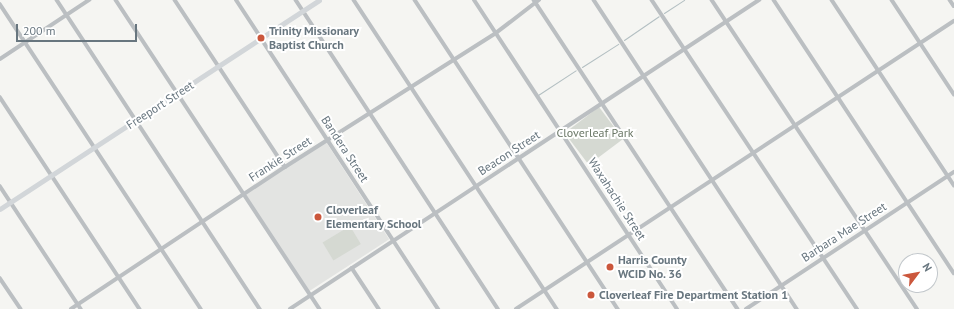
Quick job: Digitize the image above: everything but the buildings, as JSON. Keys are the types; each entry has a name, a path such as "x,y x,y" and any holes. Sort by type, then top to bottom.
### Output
{"main road":[{"name":"Freeport Street","path":"0,209 320,0"}],"street":[{"path":"57,0 260,309"},
{"path":"0,59 89,0"},
{"path":"116,0 320,309"},
{"path":"175,0 285,167"},
{"name":"Bandera Street","path":"236,0 438,309"},
{"path":"296,0 498,309"},
{"path":"354,0 557,309"},
{"path":"415,0 586,263 618,309"},
{"name":"Waxahachie Street","path":"474,0 677,309"},
{"path":"594,0 711,181 797,309"},
{"path":"652,0 857,309"},
{"path":"712,0 794,126 917,309"},
{"name":"Beacon Street","path":"290,309 759,0"},
{"path":"774,0 837,98 908,202 954,273"},
{"path":"832,0 954,185"},
{"path":"892,0 954,94"},
{"path":"950,0 954,6"},
{"path":"537,1 670,208 738,309"},
{"name":"Frankie Street","path":"71,309 285,167 412,88 496,33 537,1"},
{"path":"0,4 201,309"},
{"path":"516,309 954,21"},
{"path":"0,97 140,309"},
{"name":"Barbara Mae Street","path":"746,309 954,172"},
{"path":"0,186 81,309"},
{"path":"352,268 379,309"},
{"path":"0,278 20,309"}],"shaded area":[{"name":"Cloverleaf Elementary School","path":"326,142 389,239 309,292 245,194"}],"green space":[{"name":"Cloverleaf Park","path":"599,107 623,139 589,165 565,133"},
{"path":"350,226 361,244 333,260 323,242"}],"waterway":[{"path":"664,13 684,0"},
{"path":"624,40 659,16"},
{"path":"582,67 618,44"},
{"path":"538,95 576,70"}],"place":[{"name":"Trinity Missionary Baptist Church","path":"261,38"},
{"name":"Cloverleaf Elementary School","path":"318,217"},
{"name":"Harris County WCID No. 36","path":"610,267"},
{"name":"Cloverleaf Fire Department Station 1","path":"591,295"}]}
